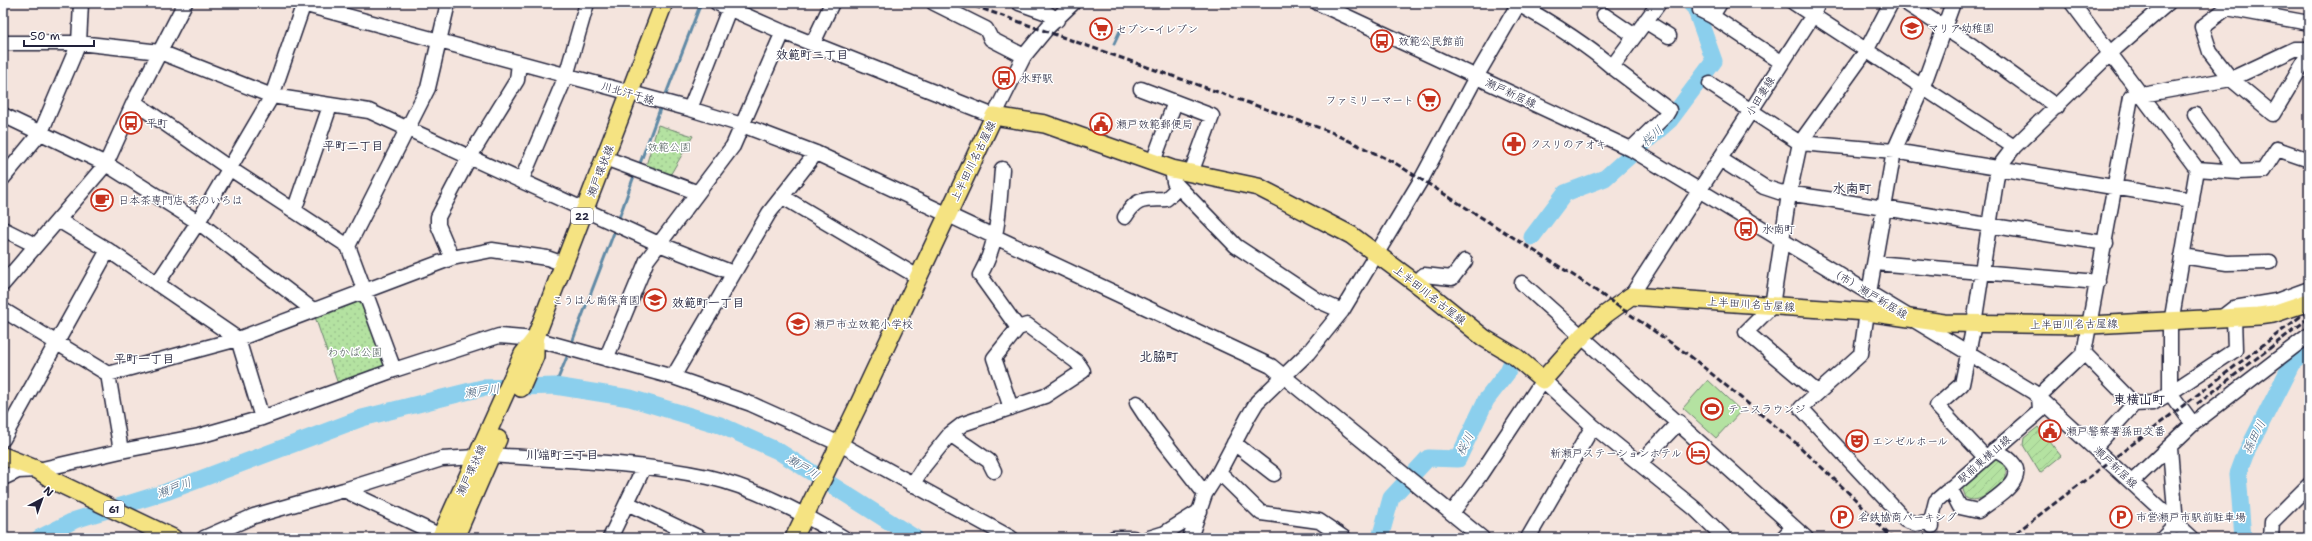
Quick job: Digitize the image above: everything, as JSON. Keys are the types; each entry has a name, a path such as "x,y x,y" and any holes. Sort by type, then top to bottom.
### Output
{"main road":[{"name":"瀬戸環状線","path":"445,537 483,456 523,354 535,339 664,3"},
{"name":"上半田川名古屋線","path":"794,538 840,444 994,116 1045,124 1172,169 1258,187 1351,235 1416,283 1484,338 1516,358 1543,380"},
{"name":"上半田川名古屋線","path":"1631,296 1867,312 1944,323 1974,324 2091,325 2170,322 2273,314 2309,302"},
{"path":"1543,380 1583,335 1606,314 1631,296"},
{"name":"61","path":"3,456 38,470 54,481 173,538"}],"street":[{"path":"3,178 42,132 80,43 81,3"},
{"path":"3,284 106,164 134,102 185,3"},
{"path":"157,284 198,222 272,96 302,3"},
{"name":"川北汗干線","path":"302,3 630,94 690,109 742,125 816,153 948,213 996,239 1271,366 1284,375 1482,538"},
{"path":"348,246 428,88 448,3"},
{"path":"522,179 566,76 587,3"},
{"path":"813,43 832,3"},
{"path":"934,3 986,29 992,39 1024,56"},
{"path":"1019,3 1047,13 1058,20"},
{"path":"690,109 724,5 783,32 994,116 1024,56 1048,27 1058,20 1073,3"},
{"name":"瀬戸新居線","path":"1318,3 1335,6 1476,77 1631,149 1691,186 1700,189"},
{"path":"1612,67 1659,3"},
{"path":"1720,3 1706,13 1781,62"},
{"path":"1794,3 1815,9 1866,51 1923,86 2014,147"},
{"path":"1817,392 1746,332 1772,306 1789,194 1800,143 1866,51 1891,3"},
{"path":"1906,3 1971,45 2057,107"},
{"path":"1869,293 1894,151 1923,86 1943,27 1953,3"},
{"path":"2072,3 2112,53 2197,169 2170,322 2170,393 2193,424"},
{"path":"1950,488 1960,507 1978,511 2015,482 2016,473 2013,462 2007,456 1990,454 1937,406 1962,384 1974,324 1981,273 1990,227 1989,218 1998,168 2014,147 2112,53 2168,3"},
{"path":"1190,538 1205,494 1220,472 1257,402 1308,352 1342,311 1378,255 1423,176 1476,77 1519,4 1561,28 1591,49 1612,67 1669,110 1631,149"},
{"path":"2309,23 2227,5 2202,27 2210,52 2231,79 2273,114 2309,54"},
{"name":"小田妻線","path":"1631,296 1815,9"},
{"path":"1604,15 1635,36"},
{"path":"1646,21 1669,36"},
{"path":"606,359 646,260 696,192 733,146 783,32"},
{"path":"3,43 80,43 160,52 272,96 369,111 469,158 522,179 584,210 659,244 733,273"},
{"path":"2039,396 2084,353 2091,325 2131,97 2231,79 2295,49 2309,49"},
{"path":"452,258 438,225 438,217 469,158 517,80 519,63"},
{"path":"1710,84 1800,143 1894,151 2192,200"},
{"path":"1141,89 1212,116 1191,173"},
{"path":"134,102 348,246 394,370"},
{"path":"1153,162 1175,102"},
{"path":"294,211 330,106"},
{"path":"2194,115 2238,172"},
{"path":"3,116 42,132 106,164 198,222 313,310"},
{"path":"2197,169 2238,172 2263,171 2277,149 2309,160"},
{"path":"673,378 769,213 816,153"},
{"path":"605,158 696,192"},
{"path":"1720,159 1764,187 1789,194 1884,207 1990,227 2106,243"},
{"path":"1002,169 996,239 987,263 980,275 1018,328"},
{"path":"1172,169 1174,182 1178,188 1236,246 1319,301 1342,311"},
{"path":"1125,217 1132,205 1139,200 1166,200 1178,188"},
{"name":"（市）瀬戸新居線","path":"1700,189 1782,241 2039,396"},
{"path":"783,197 918,277"},
{"path":"58,220 108,250 238,339 262,418"},
{"path":"3,229 36,246"},
{"path":"3,439 55,342 108,250"},
{"path":"3,310 108,374 238,339 452,258 492,250 547,258 564,264"},
{"path":"2182,256 2227,263 2270,262"},
{"path":"1416,283 1424,275 1452,278 1465,261"},
{"path":"1875,263 2098,282"},
{"path":"1522,283 1583,335 1806,538"},
{"path":"2095,447 2134,404 2152,403 2170,393 2235,350 2227,318 2234,308 2276,301 2309,289"},
{"path":"1867,312 1861,354 1801,408 1905,520 1933,531"},
{"path":"912,484 924,466 950,434 963,424 1011,408 1045,396 1083,371 1077,362 1027,325 1018,328 994,358 1011,408"},
{"path":"2132,482 2170,448 2193,424 2309,335"},
{"path":"3,478 18,471 38,470 121,451 199,436 262,418 394,370 499,336 535,339 673,378 752,404 840,444 1011,538"},
{"path":"2084,353 2134,404"},
{"path":"108,374 121,451"},
{"path":"1452,513 1480,475 1543,380 1593,426 1641,462 1694,508 1725,538"},
{"name":"瀬戸新居線","path":"2039,396 2192,538"},
{"name":"駅前東横山線","path":"1933,531 1936,501 2040,411 2039,396"},
{"path":"1137,403 1152,426 1205,494"},
{"path":"1641,462 1679,422"},
{"path":"1528,538 1593,426"},
{"path":"950,434 989,461 994,471"},
{"path":"1234,443 1274,474"},
{"path":"2162,538 2176,524 2170,448"},
{"path":"204,538 254,516 344,490 442,459 483,456 644,467 709,478 738,486 805,514 844,538"},
{"path":"610,538 644,467"},
{"path":"1220,472 1261,513 1319,521 1344,538"},
{"path":"2271,538 2272,522 2309,486"},
{"path":"344,490 445,537"},
{"path":"627,503 680,534 700,538"},
{"path":"1149,538 1165,533 1200,511"},
{"path":"1783,538 1793,526"},
{"path":"1114,538 1133,538"}],"green space":[{"name":"效範公園","path":"658,125 693,136 669,177 645,169"},
{"name":"わかば公園","path":"363,296 390,370 340,390 314,314"},
{"name":"テニスラウンジ","path":"1708,380 1741,411 1716,438 1683,408"},
{"path":"2038,427 2061,456 2040,473 2023,445 2024,438"},
{"path":"1994,458 1998,459 2005,467 2006,474 2004,482 1986,496 1976,500 1966,498 1962,487"}],"waterway":[{"path":"666,94 701,3"},
{"name":"桜川","path":"1532,237 1565,193 1605,178 1670,120 1714,61 1695,8 1690,3"},
{"path":"1114,44 1120,31"},
{"path":"639,166 660,109"},
{"path":"619,218 635,173"},
{"path":"571,345 615,230"},
{"name":"孫田川","path":"2243,538 2238,474 2245,455 2292,363 2309,350"},
{"path":"555,386 569,352"},
{"name":"桜川","path":"1380,538 1391,498 1428,458 1458,459 1486,400 1507,373 1512,362"},
{"name":"瀬戸川","path":"39,538 75,520 166,492 362,418 482,388 555,386 630,398 720,425 778,451 915,538"}],"tunnel":[{"path":"1932,526 1934,538"}],"railway":[{"path":"966,3 1331,132 1395,163 1576,277 1690,356 1797,444 1855,499 1892,538"},
{"path":"2009,538 2309,310"},
{"path":"2197,404 2309,318"}],"place":[{"name":"マリア幼稚園","path":"1912,28"},
{"name":"セブン-イレブン","path":"1101,29"},
{"name":"效範公民館前","path":"1382,41"},
{"name":"水野駅","path":"1004,78"},
{"name":"ファミリーマート","path":"1429,100"},
{"name":"平町","path":"131,123"},
{"name":"瀬戸效範郵便局","path":"1101,124"},
{"name":"クスリのアオキ","path":"1514,144"},
{"name":"日本茶専門店 茶のいろは","path":"102,200"},
{"name":"水南町","path":"1746,229"},
{"name":"こうはん南保育園","path":"655,300"},
{"name":"瀬戸市立效範小学校","path":"798,324"},
{"name":"テニスラウンジ","path":"1712,409"},
{"name":"瀬戸警察署孫田交番","path":"2050,431"},
{"name":"エンゼルホール","path":"1857,441"},
{"name":"新瀬戸ステーションホテル","path":"1698,453"},
{"name":"名鉄協商パーキング","path":"1842,517"},
{"name":"市営瀬戸市駅前駐車場","path":"2121,517"}],"district":[{"name":"效範町二丁目","path":"812,55"},
{"name":"平町二丁目","path":"353,146"},
{"name":"水南町","path":"1852,188"},
{"name":"效範町一丁目","path":"708,303"},
{"name":"北脇町","path":"1159,356"},
{"name":"平町一丁目","path":"144,359"},
{"name":"東横山町","path":"2139,399"},
{"name":"川端町三丁目","path":"562,455"}]}
